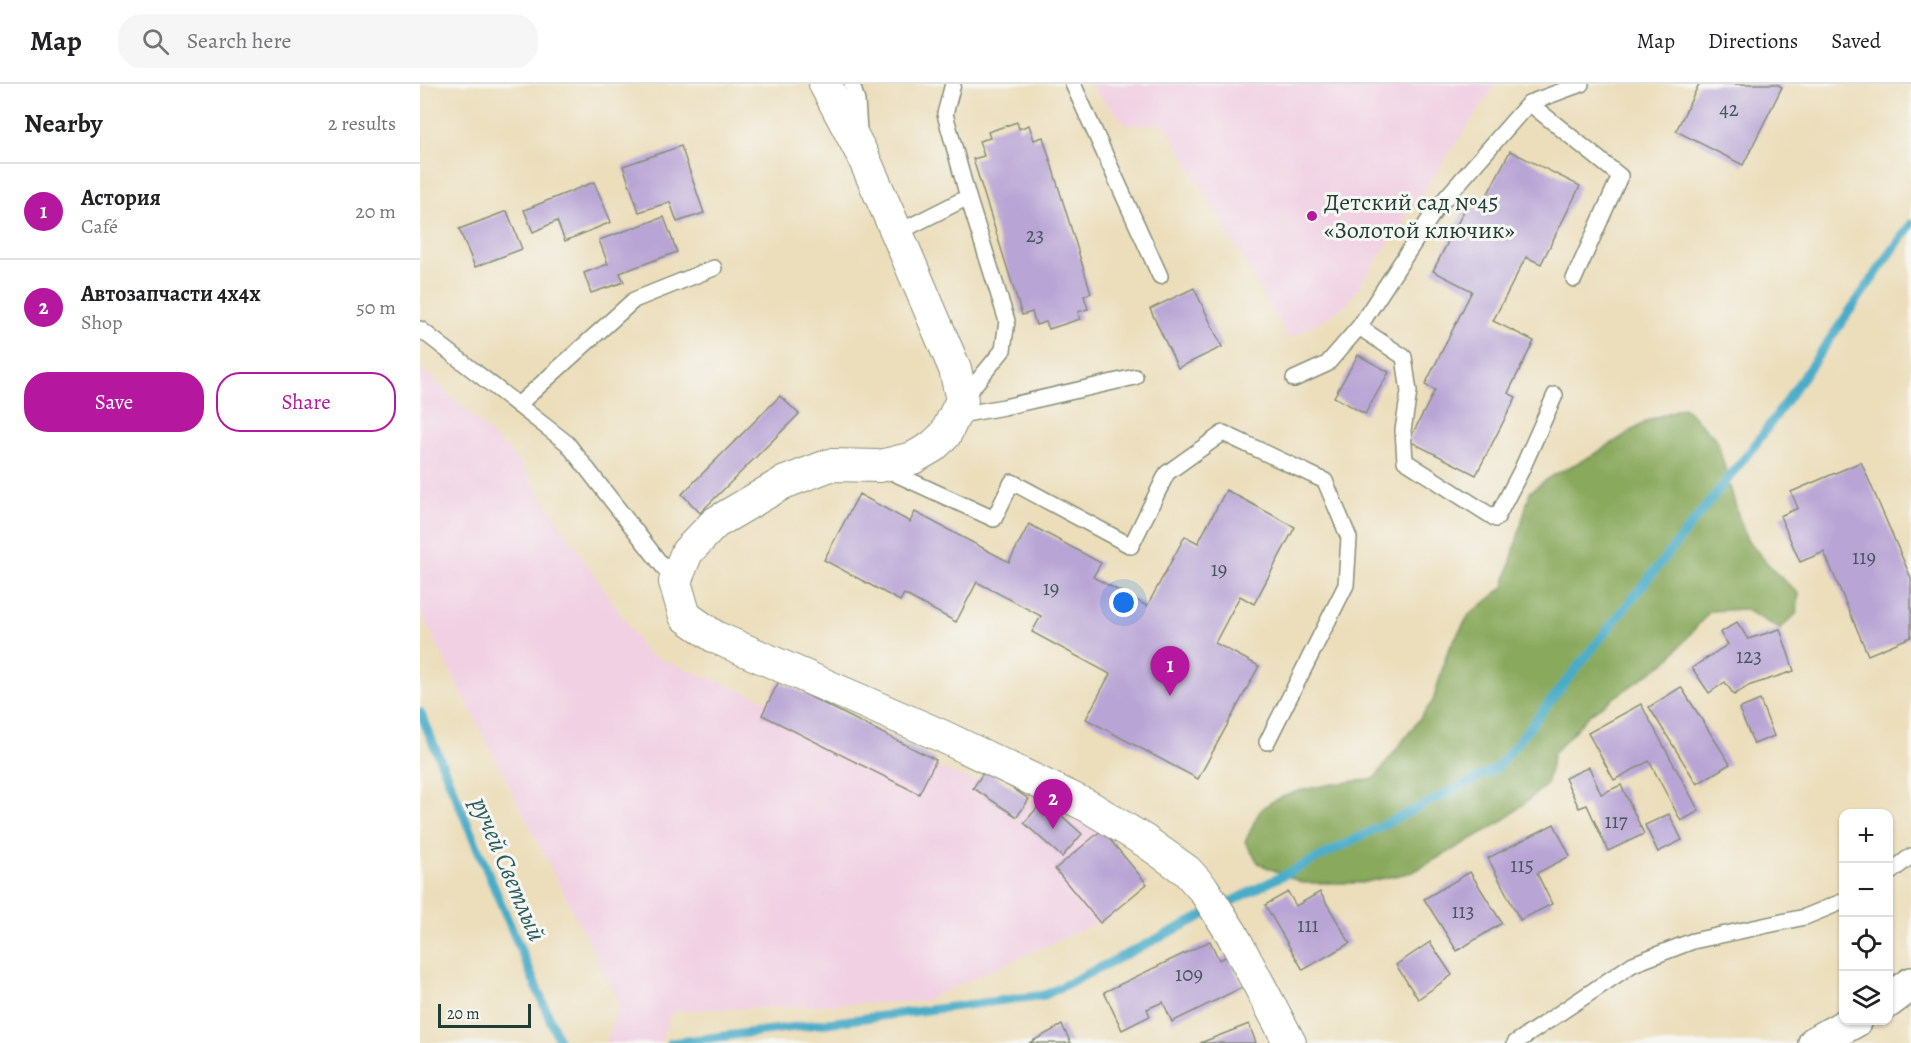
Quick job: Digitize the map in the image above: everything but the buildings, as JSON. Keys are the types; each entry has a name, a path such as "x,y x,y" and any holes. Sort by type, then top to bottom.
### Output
{"main road":[{"path":"1893,997 1911,984"},
{"path":"1815,1043 1847,1025"}],"street":[{"path":"825,84 862,154 955,369 958,409 945,435 932,447 913,458 880,466 830,465 783,483 715,523 687,552 675,582 685,616 715,637 942,736 1088,806 1145,841 1187,871 1204,890 1232,934 1290,1043"}],"lane":[{"path":"852,84 857,101 862,154"},
{"path":"953,84 945,114 1007,321 1003,350 958,409"},
{"path":"1073,84 1160,276"},
{"path":"1294,379 1327,364 1359,327 1436,209 1529,103 1581,84"},
{"path":"1529,103 1620,176 1574,279"},
{"path":"897,233 968,197"},
{"path":"518,405 634,300 714,268"},
{"path":"1359,327 1404,357 1409,392 1403,430 1405,461 1496,519 1521,471 1555,395"},
{"path":"420,329 567,443 675,582"},
{"path":"958,409 1004,407 1135,377"},
{"path":"880,466 994,519 1012,482 1131,546 1167,473 1223,433 1325,481 1349,538 1346,585 1267,742"},
{"path":"1893,870 1911,856"},
{"path":"1515,1043 1633,964 1693,941 1805,916 1839,903"}],"shaded area":[{"name":"Детский сад №45 «Золотой ключик»","path":"1089,84 1496,84 1346,306 1289,339 1165,124 1126,125"},
{"path":"420,367 516,458 647,654 1097,829 1118,913 923,1001 672,1011 660,1043 606,1043 619,1002 420,611"}],"green space":[{"path":"1684,407 1717,440 1747,540 1775,572 1799,594 1797,613 1780,629 1744,609 1710,611 1667,661 1589,715 1554,753 1546,785 1502,822 1413,872 1361,883 1303,883 1259,864 1245,842 1259,813 1268,804 1280,797 1312,788 1374,779 1433,701 1448,650 1469,615 1504,587 1530,492 1550,477 1595,454 1649,420"}],"waterway":[{"path":"671,1043 1045,995 1497,768 1758,441 1911,224"},
{"name":"ручей Светлый","path":"420,712 560,1043"}],"place":[{"name":"Детский сад №45 «Золотой ключик»","path":"1312,216"},
{"name":"Астория","path":"1170,696"},
{"name":"Автозапчасти 4х4х","path":"1053,829"}]}
